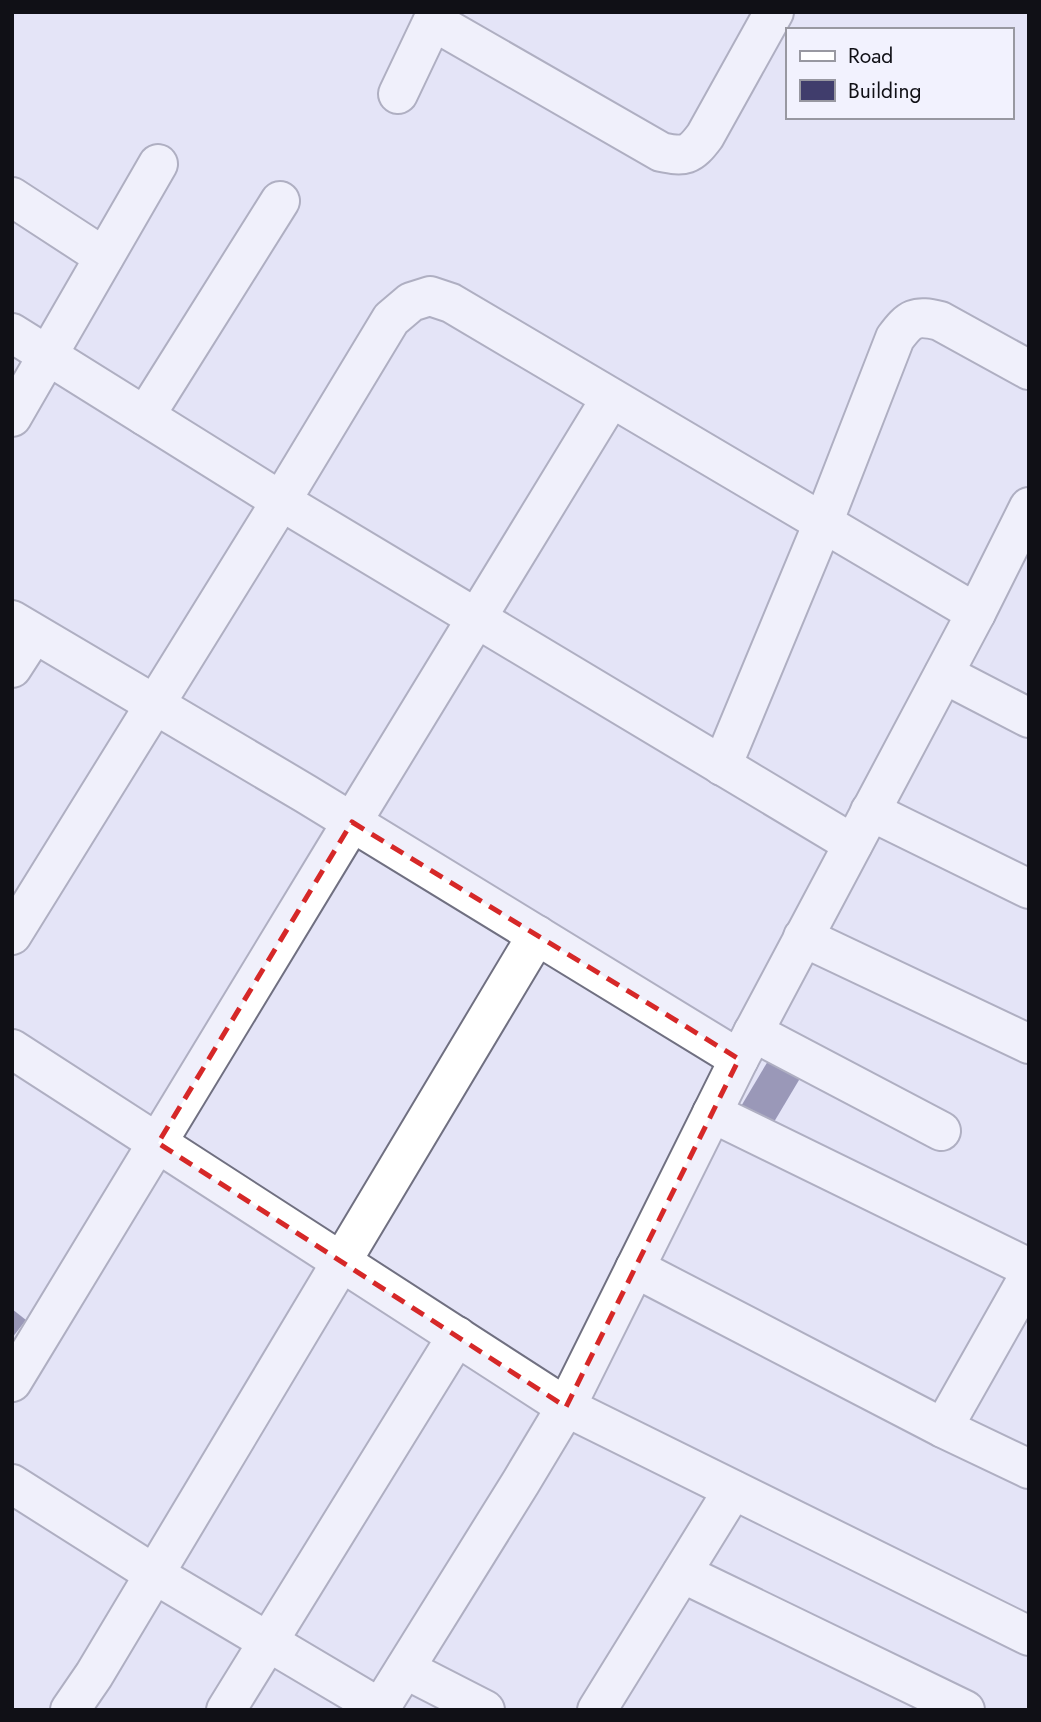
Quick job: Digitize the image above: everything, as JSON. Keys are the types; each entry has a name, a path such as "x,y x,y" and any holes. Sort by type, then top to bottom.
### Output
{"street":[{"path":"398,94 435,17 661,152 679,156 695,149 705,136 774,12"},
{"path":"12,417 158,164"},
{"path":"12,197 104,257"},
{"path":"145,416 280,201"},
{"path":"12,935 391,319 411,302 430,296 451,303 976,613"},
{"path":"722,766 823,523 895,338 906,323 923,317 940,321 1029,370"},
{"path":"12,333 281,501 853,844"},
{"path":"12,1382 611,398"},
{"path":"12,1484 154,1574 380,1709 566,1407 746,1045 944,674 1029,507"},
{"path":"12,668 23,627 155,703 537,935 746,1045 941,1132"},
{"path":"944,674 1029,718"},
{"path":"870,811 1029,889"},
{"path":"70,1710 94,1675 537,935"},
{"path":"803,937 1029,1044"},
{"path":"12,1049 566,1407 1029,1636"},
{"path":"712,1112 1029,1268"},
{"path":"635,1268 943,1428 1029,1469"},
{"path":"943,1428 1029,1276"},
{"path":"226,1710 457,1336"},
{"path":"597,1710 733,1490"},
{"path":"682,1573 965,1710"},
{"path":"405,1669 485,1710"}],"highlighted area":[{"path":"352,822 739,1059 566,1407 158,1143"}],"building":[{"path":"774,1051 805,1070 771,1127 740,1108"},
{"path":"12,1309 26,1320 12,1338"}]}
